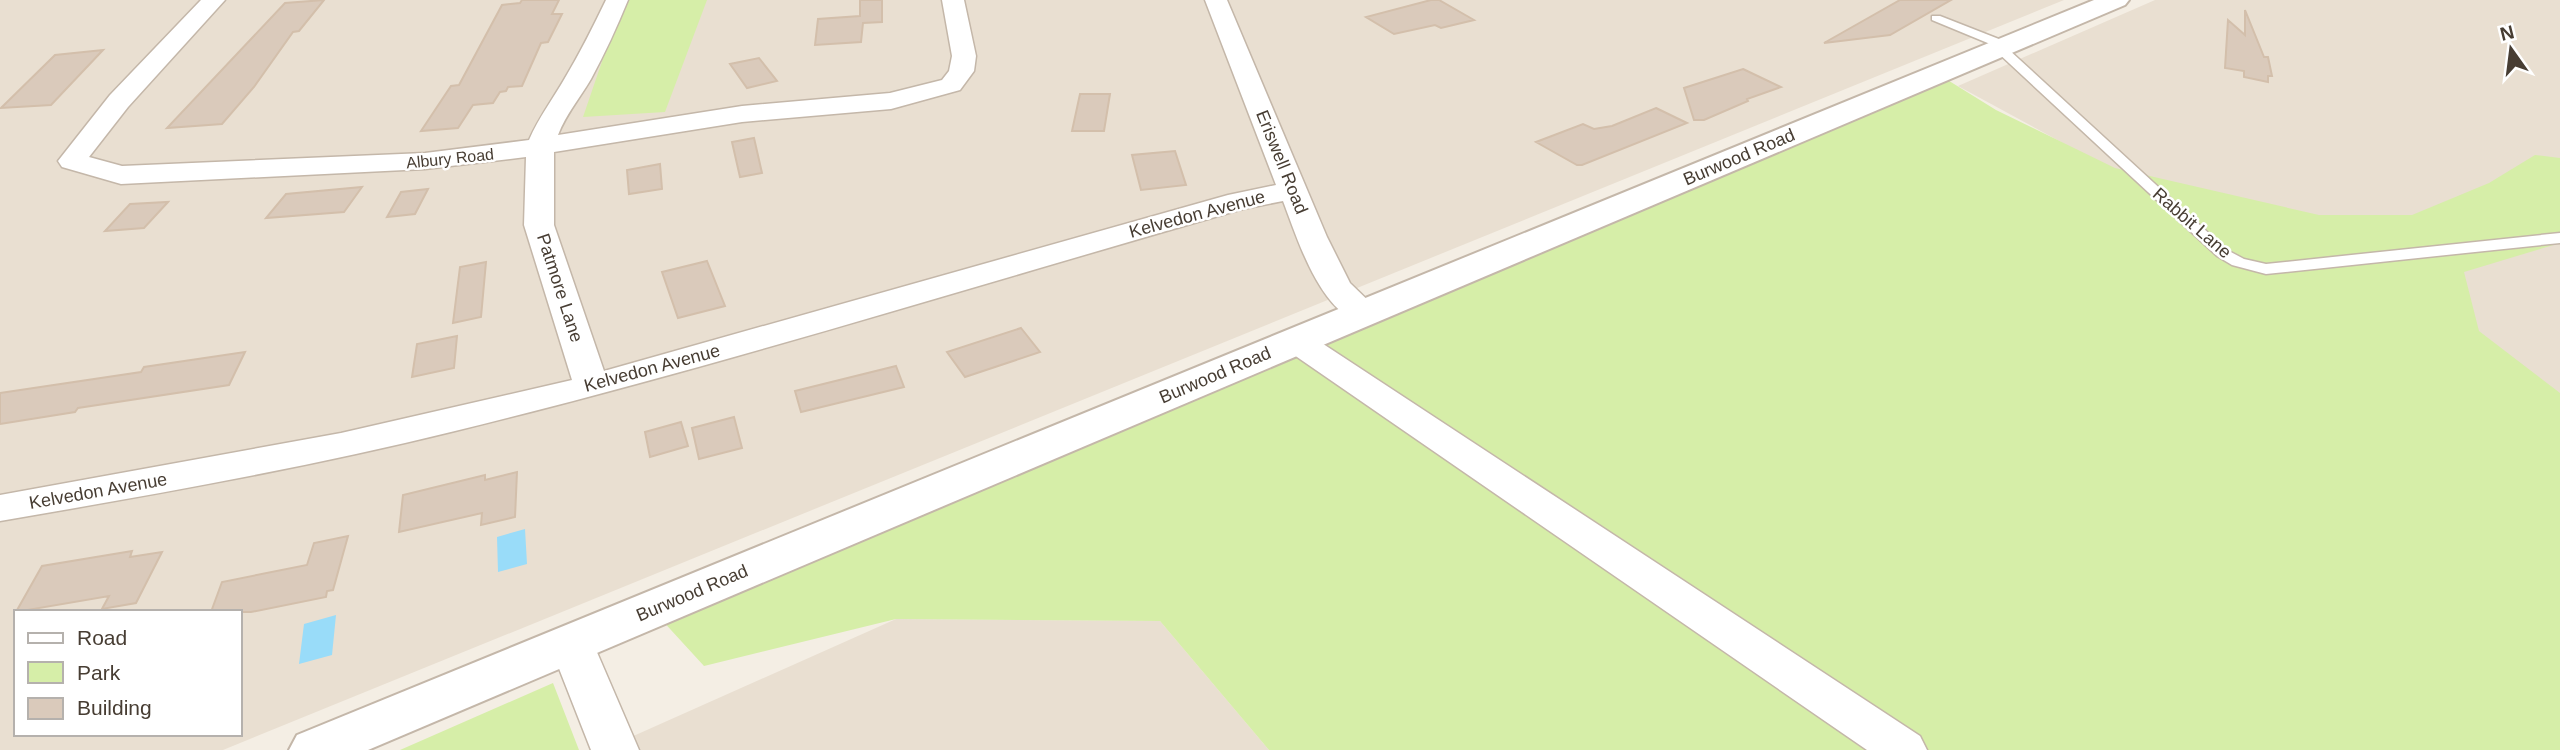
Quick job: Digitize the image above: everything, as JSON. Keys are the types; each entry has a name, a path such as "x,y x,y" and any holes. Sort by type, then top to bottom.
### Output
{"street":[{"name":"Albury Road","path":"214,0 119,101 72,161 121,175 413,162 478,156 742,114 891,102 951,85 961,71 964,56 953,0"},
{"name":"Patmore Lane","path":"591,385 539,225 540,145 552,117 576,82 599,40 617,0"},
{"name":"Burwood Road","path":"315,750 2116,0"},
{"name":"Eriswell Road","path":"1222,1 1294,190 1336,288 1365,313"},
{"name":"Kelvedon Avenue","path":"0,509 161,481 397,433 591,385 795,330 1186,215 1294,190"},
{"path":"1296,341 1903,750"},
{"path":"571,643 615,750"}],"lane":[{"path":"1936,18 2002,47"},
{"name":"Rabbit Lane","path":"2002,47 2222,253 2238,262 2266,269 2560,238"}],"shaded area":[{"path":"0,0 2064,0 223,750 0,750"},
{"path":"2155,0 2560,0 2560,413 1958,86"},
{"path":"896,619 1160,621 1269,750 602,750"}],"green space":[{"path":"623,0 707,0 665,112 583,117"},
{"path":"1946,79 1996,110 2115,168 2319,215 2412,215 2489,183 2535,155 2560,158 2560,243 2464,272 2479,331 2560,393 2560,750 1269,750 1160,621 896,619 704,666 660,618"},
{"path":"553,683 579,750 400,750"}],"water":[{"path":"525,529 527,564 498,572 497,537"},
{"path":"336,615 332,655 299,664 304,624"}],"building":[{"path":"324,0 299,31 293,32 254,87 222,124 167,128 285,3"},
{"path":"522,0 559,0 552,14 562,14 548,42 541,43 522,86 508,87 506,91 500,92 493,103 473,105 458,128 421,131 451,86 459,85 502,5 520,3"},
{"path":"860,0 882,0 882,22 863,23 861,42 815,45 818,19 860,16"},
{"path":"1439,0 1474,20 1441,28 1435,25 1394,34 1366,17"},
{"path":"1900,0 1951,0 1890,35 1824,43"},
{"path":"2245,10 2264,57 2268,57 2272,76 2268,76 2268,82 2244,77 2244,71 2225,68 2228,20 2245,35"},
{"path":"103,50 51,105 1,108 55,55"},
{"path":"759,58 777,81 747,88 730,64"},
{"path":"1743,69 1781,87 1747,99 1748,101 1704,120 1694,120 1684,88"},
{"path":"1080,94 1110,94 1104,131 1072,131"},
{"path":"1656,108 1687,123 1582,165 1577,165 1536,142 1583,124 1594,129 1612,126"},
{"path":"754,138 762,173 740,177 732,142"},
{"path":"1175,151 1186,185 1141,190 1132,155"},
{"path":"660,164 662,189 629,194 627,170"},
{"path":"362,187 344,212 266,218 286,194"},
{"path":"428,189 415,214 387,217 401,192"},
{"path":"168,202 144,228 105,231 130,204"},
{"path":"707,261 725,306 678,318 662,272"},
{"path":"486,262 481,317 453,323 460,267"},
{"path":"1021,328 1040,352 965,377 947,352"},
{"path":"457,336 454,368 412,377 417,344"},
{"path":"245,352 229,385 78,408 75,412 0,424 0,393 141,372 144,367"},
{"path":"896,366 904,387 801,412 795,391"},
{"path":"734,417 742,448 699,459 692,428"},
{"path":"681,422 688,446 650,457 645,432"},
{"path":"517,472 515,517 481,525 482,513 399,532 403,495 485,475 485,480"},
{"path":"348,536 333,590 327,591 326,597 251,612 212,610 222,582 307,565 314,543"},
{"path":"132,551 130,557 162,552 136,603 102,609 109,596 17,610 42,566"}]}
